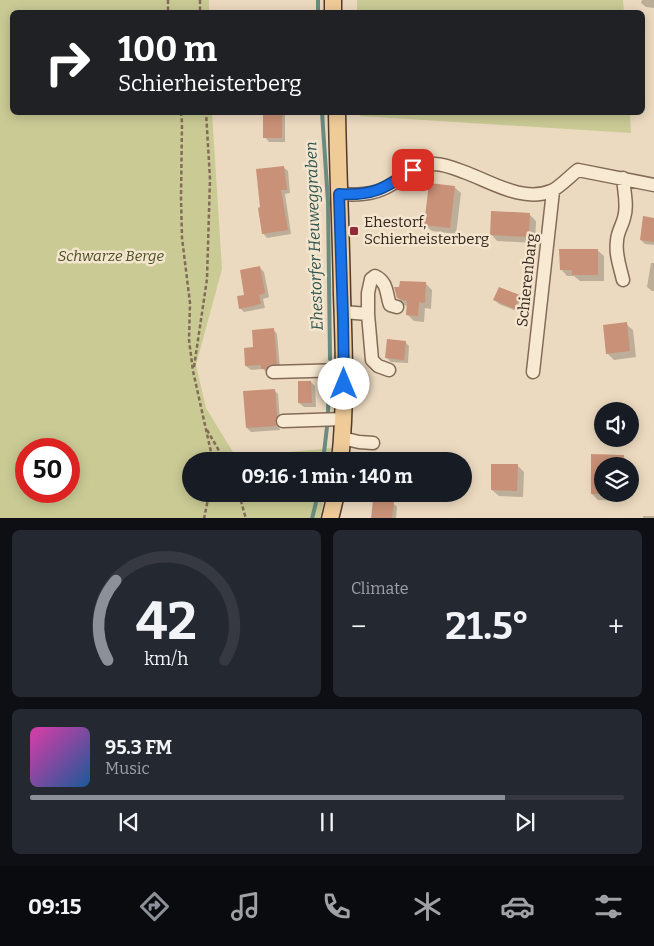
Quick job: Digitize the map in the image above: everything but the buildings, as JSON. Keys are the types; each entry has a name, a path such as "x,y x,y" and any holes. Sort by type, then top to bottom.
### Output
{"main road":[{"path":"337,115 344,370 341,452"},
{"path":"330,518 334,502"}],"street":[{"path":"339,194 351,195 374,192 386,187 413,170 438,164 481,178 507,190 536,195 552,191 578,170 654,185"},
{"path":"622,178 626,204 625,216 616,242 622,280"},
{"name":"Schierenbarg","path":"533,372 552,191"},
{"path":"389,370 378,366 372,360 368,314 368,293 371,279 375,276 379,278 387,288 390,305 397,307"},
{"path":"343,312 368,314"},
{"path":"272,372 344,370"},
{"path":"284,421 343,419"},
{"path":"342,438 373,444"}],"path":[{"path":"181,115 182,238 190,303 189,340 193,371 211,452"},
{"path":"193,371 207,279 210,179 206,115"},
{"path":"205,426 220,452"},
{"path":"204,518 207,502"},
{"path":"241,502 246,518"}],"green space":[{"name":"Schwarze Berge","path":"0,0 209,0 209,10 10,10 10,115 212,115 222,269 196,365 206,408 233,452 182,452 182,502 323,502 320,518 0,518"},
{"path":"357,0 623,0 624,10 357,10"},
{"path":"630,115 631,133 360,116"},
{"name":"Schwarze Berge","path":"332,448 331,452 289,452"}],"waterway":[{"name":"Ehestorfer Heuweggraben","path":"318,0 318,10"},
{"name":"Ehestorfer Heuweggraben","path":"322,115 328,202 330,359"},
{"name":"Ehestorfer Heuweggraben","path":"328,412 329,379"},
{"name":"Ehestorfer Heuweggraben","path":"324,452 327,427"},
{"name":"Ehestorfer Heuweggraben","path":"312,518 316,502"}],"place":[{"name":"Ehestorf, Schierheisterberg","path":"354,231"}],"route":[{"path":"344,384 339,194 351,195 374,192 386,187 413,170"}]}
